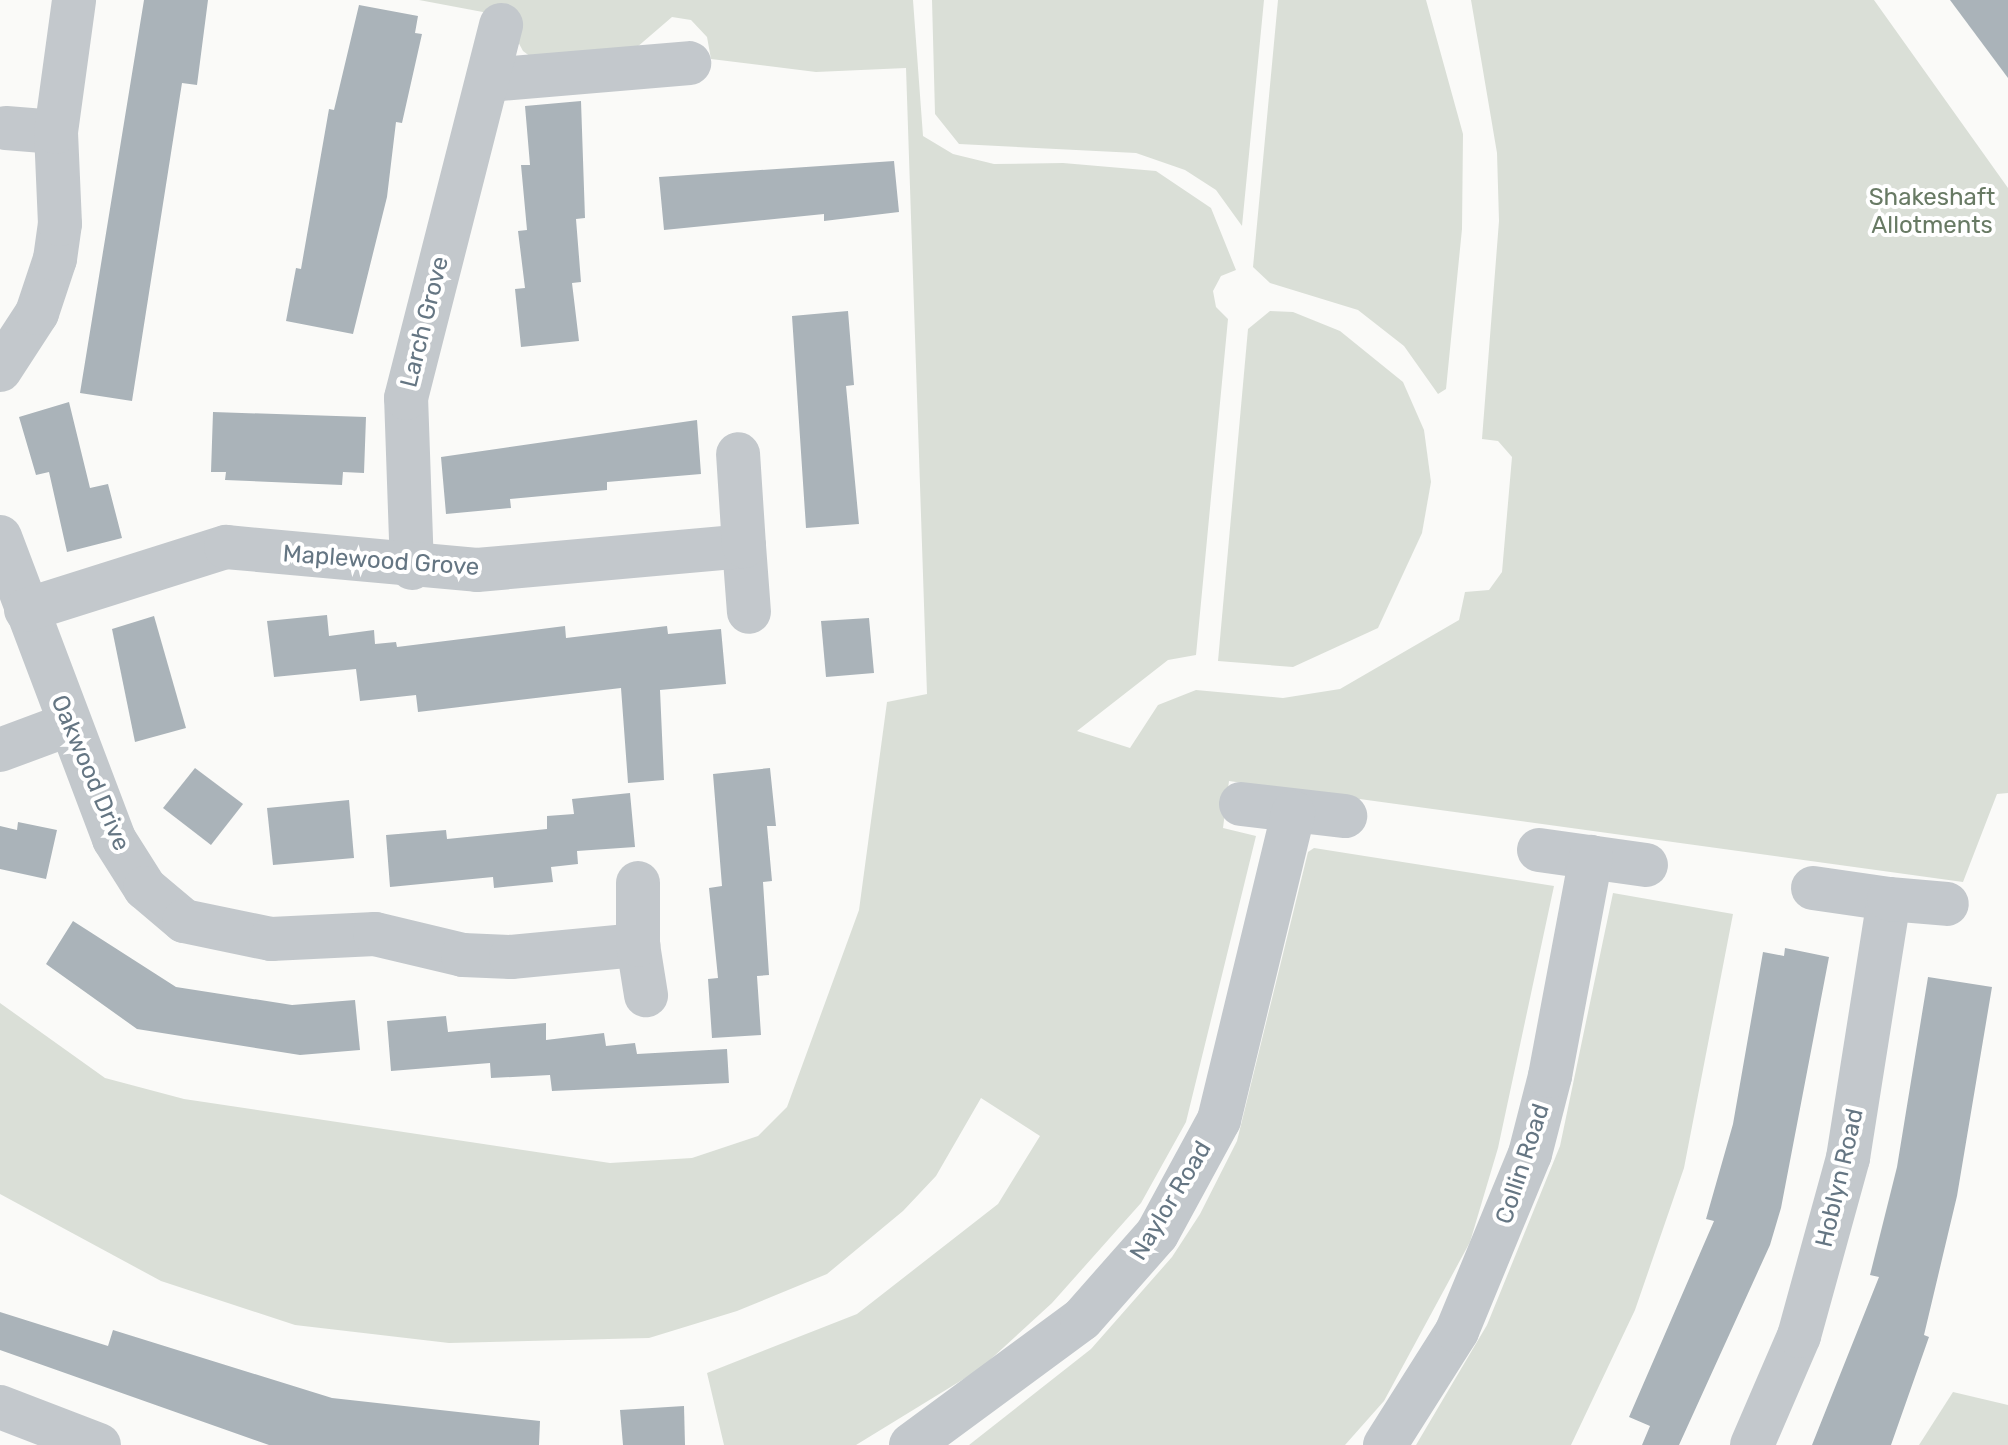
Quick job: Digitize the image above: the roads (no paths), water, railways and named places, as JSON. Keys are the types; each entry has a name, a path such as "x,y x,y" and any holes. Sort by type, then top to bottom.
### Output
{"street":[{"path":"0,370 37,313 55,259 60,224 56,132 74,0"},
{"name":"Larch Grove","path":"412,568 406,398 501,25"},
{"path":"488,80 689,63"},
{"path":"6,128 56,132"},
{"path":"738,454 749,612"},
{"name":"Oakwood Drive","path":"0,537 67,725 114,839 145,888 184,921 271,939 375,934 463,955 511,957 638,945"},
{"name":"Maplewood Grove","path":"26,610 226,547 412,568 477,570 744,546"},
{"path":"0,750 67,725"},
{"path":"1241,804 1293,813 1345,816"},
{"name":"Naylor Road","path":"911,1445 1082,1319 1157,1234 1219,1120 1293,813"},
{"path":"1539,850 1646,865"},
{"name":"Collin Road","path":"1385,1445 1457,1331 1530,1154 1550,1076 1591,857"},
{"path":"638,883 638,945 646,995"},
{"path":"1813,888 1947,904"},
{"name":"Hoblyn Road","path":"1752,1445 1799,1336 1848,1158 1889,899"},
{"path":"0,1407 99,1445"}],"park label":[{"name":"Shakeshaft Allotments","path":"1932,212"}]}
